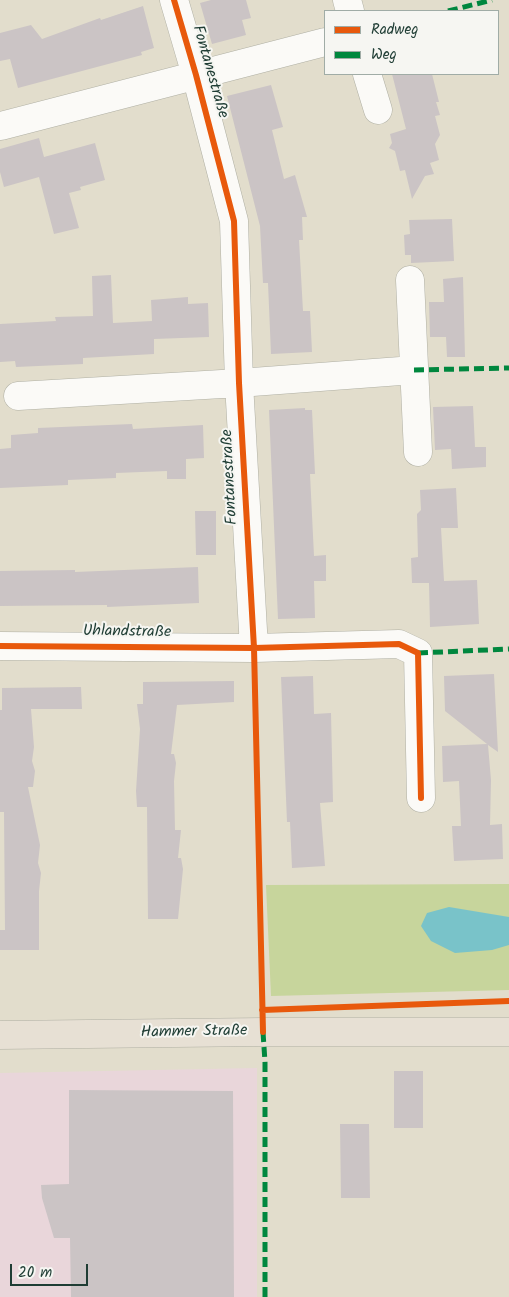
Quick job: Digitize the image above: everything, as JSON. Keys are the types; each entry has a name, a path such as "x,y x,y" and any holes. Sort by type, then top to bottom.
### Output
{"main road":[{"name":"Hammer Straße","path":"0,1035 509,1032"}],"street":[{"name":"Fontanestraße","path":"174,0 196,74 234,221 239,383 254,648"},
{"name":"Fontanestraße","path":"1,126 324,42"},
{"path":"367,75 378,110"},
{"path":"410,280 418,452"},
{"path":"18,396 239,383 414,370"},
{"path":"254,648 399,644 418,653 422,798"},
{"name":"Uhlandstraße","path":"0,646 254,648"}],"shaded area":[{"path":"257,1068 257,1297 0,1297 0,1073"}],"green space":[{"path":"509,884 509,990 271,996 266,885"}],"water":[{"path":"449,907 509,917 509,945 492,950 455,953 431,941 421,926 427,913"}],"building":[{"path":"211,0 246,0 251,18 242,20 246,35 212,44 200,3"},
{"path":"143,6 154,48 141,52 142,55 18,88 10,59 0,61 0,33 31,25 42,39 100,18 101,20"},
{"path":"392,75 432,75 439,102 436,102 440,115 435,116 440,135 435,144 439,160 430,163 434,174 425,176 412,199 405,170 400,171 395,151 389,148 392,143 390,134 406,129"},
{"path":"271,85 283,127 272,130 284,179 295,175 307,217 302,217 303,240 299,240 303,311 310,311 312,352 271,354 268,283 263,283 260,226 227,96"},
{"path":"39,138 44,157 95,143 105,180 80,187 81,190 69,193 79,228 54,234 39,177 4,187 0,172 0,149"},
{"path":"452,219 454,261 411,263 411,255 405,255 404,235 410,234 409,220"},
{"path":"111,275 113,323 152,321 151,300 188,297 188,304 208,303 209,337 154,339 154,354 83,358 83,364 16,367 15,361 0,362 0,324 56,321 55,317 93,316 92,276"},
{"path":"463,277 465,357 447,357 446,337 430,337 429,302 444,302 443,279"},
{"path":"473,406 475,447 486,447 486,467 452,469 451,449 435,450 433,407"},
{"path":"305,408 305,410 312,410 315,474 310,474 314,556 326,555 326,581 314,581 315,618 278,619 269,410"},
{"path":"132,424 133,429 203,425 204,458 186,459 186,479 167,479 167,471 116,473 116,478 68,480 68,485 0,488 0,449 11,448 11,435 38,433 38,428"},
{"path":"456,488 458,528 441,528 444,581 477,580 479,624 430,627 429,583 412,583 411,558 418,557 417,514 421,510 420,490"},
{"path":"195,511 216,511 216,555 196,555"},
{"path":"198,567 199,603 107,607 107,605 0,606 0,571 75,570 75,572"},
{"path":"494,674 498,752 488,745 491,780 490,825 502,824 503,859 454,861 452,826 461,826 459,781 443,782 442,746 487,744 445,711 444,676"},
{"path":"313,676 314,714 331,713 333,802 320,803 325,866 292,868 290,822 287,822 281,677"},
{"path":"234,681 234,702 177,705 171,754 174,754 176,763 174,781 175,830 181,830 178,858 181,858 183,869 178,919 148,919 147,807 137,807 136,791 140,729 137,704 143,704 143,682"},
{"path":"81,687 82,709 31,709 34,747 32,761 35,771 33,787 28,787 40,845 38,863 41,873 39,891 39,950 0,950 0,930 5,930 4,812 0,812 0,710 2,710 2,688"},
{"path":"394,1071 423,1071 423,1128 394,1128"},
{"path":"69,1090 233,1091 234,1297 71,1297 70,1238 54,1238 42,1198 41,1185 69,1184"},
{"path":"340,1124 369,1124 370,1198 341,1198"}],"marked path":[{"path":"452,10 492,0"},
{"path":"414,370 509,368"},
{"path":"418,653 509,649"},
{"path":"263,1032 265,1062 265,1297"}],"cycle path":[{"path":"174,0 196,75 234,221 239,383 254,648 263,1032"},
{"path":"0,646 254,648 399,644 418,653 421,798"},
{"path":"262,1010 509,1001"}]}
